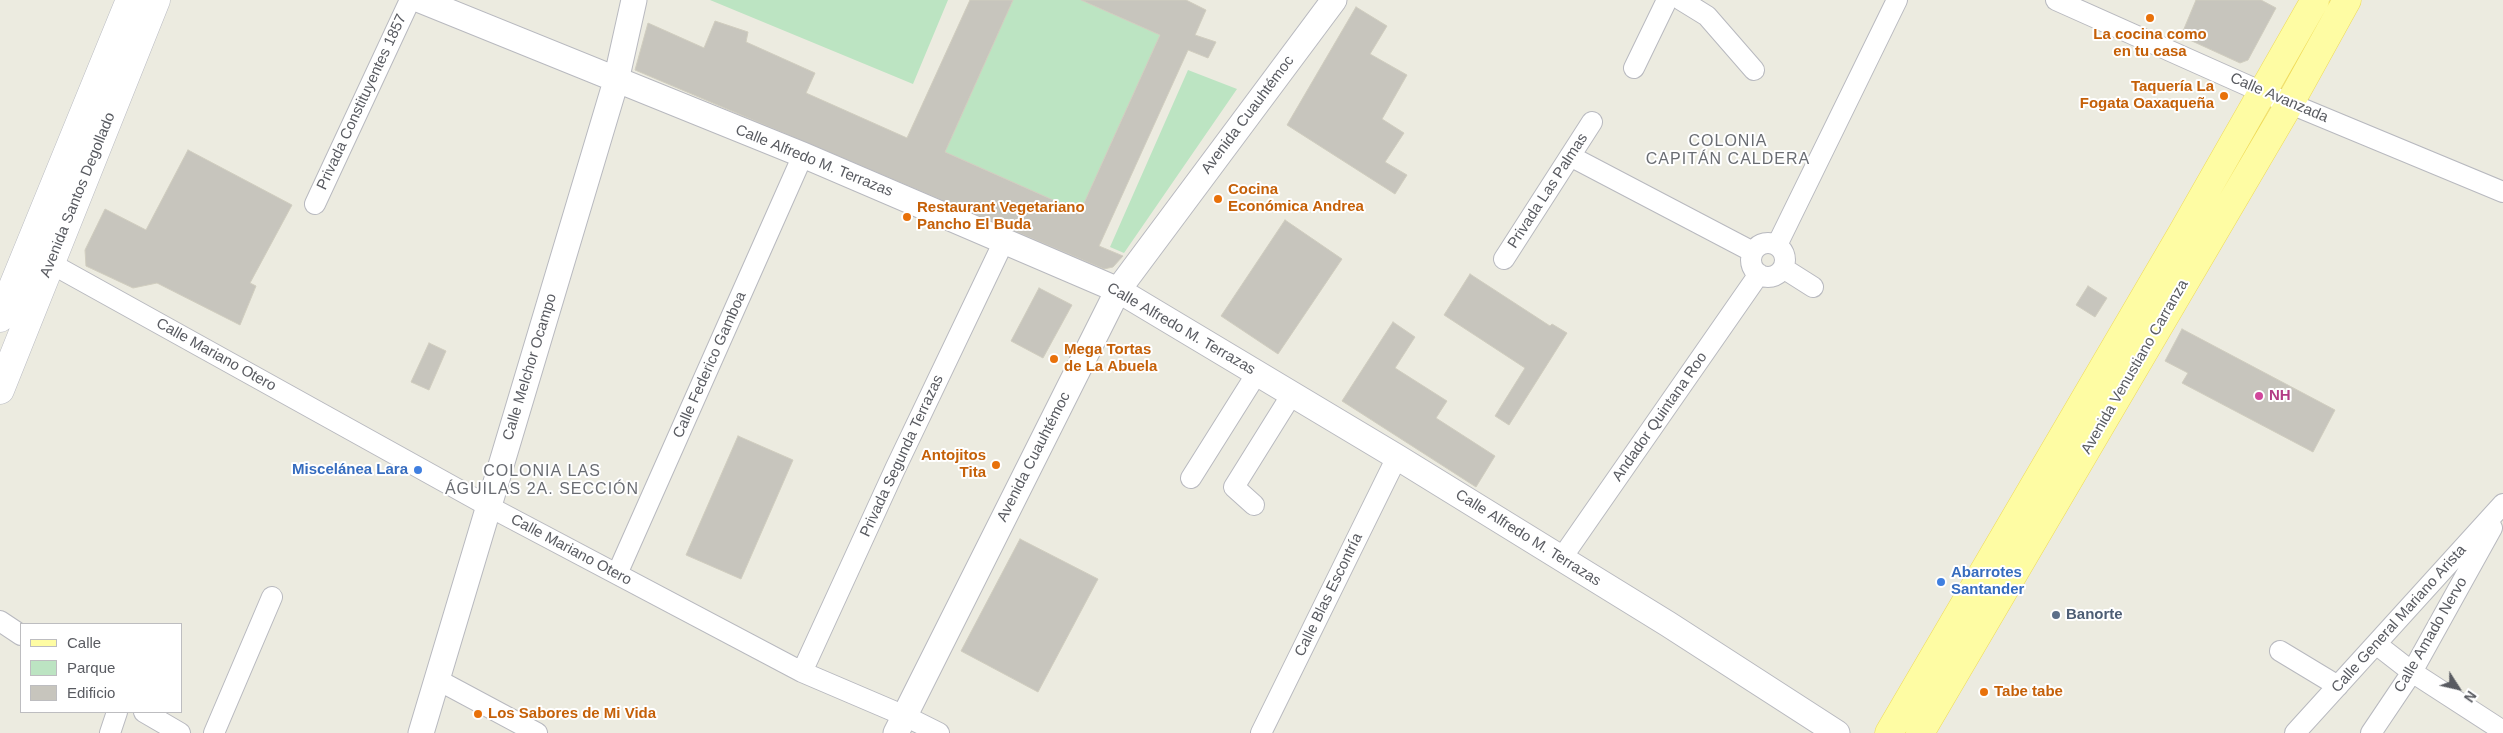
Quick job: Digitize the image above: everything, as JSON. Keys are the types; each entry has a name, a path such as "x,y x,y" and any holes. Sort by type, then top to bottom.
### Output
{"main road":[{"name":"Avenida Santos Degollado","path":"0,318 130,0"},
{"name":"Avenida Santos Degollado","path":"0,390 156,0"},
{"name":"Avenida Venustiano Carranza","path":"1889,733 2315,0"},
{"name":"Avenida Venustiano Carranza","path":"1920,733 2290,103 2347,0"}],"street":[{"name":"Privada Constituyentes 1857","path":"315,204 410,0"},
{"name":"Calle Melchor Ocampo","path":"421,733 616,81 634,0"},
{"name":"Avenida Cuauhtémoc","path":"901,724 1118,290 1334,0"},
{"path":"1634,68 1667,0"},
{"path":"1681,0 1707,16 1754,70"},
{"path":"1777,245 1897,0"},
{"name":"Calle Avanzada","path":"2056,0 2262,92 2503,192"},
{"name":"Calle Alfredo M. Terrazas","path":"436,2 616,81 803,156 1118,290 1397,457 1668,624 1837,733"},
{"name":"Privada Las Palmas","path":"1504,259 1592,122"},
{"name":"Calle Federico Gamboa","path":"616,574 803,156"},
{"path":"1570,156 1753,252"},
{"name":"Privada Segunda Terrazas","path":"802,672 896,467 1004,241"},
{"path":"1764,243 1777,245 1785,256 1783,268 1772,276 1759,274 1751,264 1753,252 1764,243"},
{"name":"Calle Mariano Otero","path":"24,256 50,263 488,506 901,724 939,733"},
{"path":"1783,268 1813,287"},
{"name":"Andador Quintana Roo","path":"1561,559 1759,274"},
{"path":"1191,478 1257,373"},
{"path":"1254,505 1234,487 1292,394"},
{"name":"Calle Blas Escontría","path":"1261,733 1397,457"},
{"name":"Calle General Mariano Arista","path":"2295,733 2503,504"},
{"name":"Calle Amado Nervo","path":"2372,733 2412,672 2503,509"},
{"path":"214,733 272,597"},
{"path":"0,621 20,634"},
{"path":"2376,644 2412,672 2503,731"},
{"path":"2280,650 2338,686"},
{"path":"438,680 537,733"},
{"path":"110,733 117,713"},
{"path":"146,713 180,733"}],"green space":[{"path":"710,0 948,0 913,84"},
{"path":"1013,0 1081,0 1160,35 1080,212 945,152"},
{"path":"1188,70 1237,89 1124,253 1110,247"}],"building":[{"path":"970,0 1013,0 945,152 1080,212 1160,35 1081,0 1186,0 1206,10 1195,35 1216,42 1208,58 1188,50 1099,246 1123,256 1113,267 1104,269 635,70 648,23 704,48 715,21 748,32 746,42 815,73 806,93 907,138"},
{"path":"2196,0 2261,0 2276,8 2248,60 2240,63 2181,36"},
{"path":"1356,7 1387,26 1370,54 1407,75 1382,119 1404,133 1385,162 1407,175 1395,194 1287,125"},
{"path":"188,150 292,205 250,283 256,286 240,325 157,283 133,288 86,266 85,250 105,209 146,230"},
{"path":"1285,220 1342,259 1278,354 1221,316"},
{"path":"1470,274 1550,326 1552,324 1567,333 1509,425 1495,416 1525,368 1444,315"},
{"path":"2088,286 2107,298 2095,317 2076,305"},
{"path":"1039,288 1072,305 1043,358 1011,341"},
{"path":"1393,322 1415,337 1395,368 1447,401 1436,418 1495,456 1476,487 1342,401"},
{"name":"NH","path":"2182,329 2335,410 2313,452 2182,383 2188,373 2165,361"},
{"path":"429,343 446,351 429,390 411,382"},
{"path":"738,436 793,460 741,579 686,555"},
{"path":"1020,539 1098,579 1038,692 961,651"}],"place":[{"name":"La cocina como en tu casa","path":"2150,18"},
{"name":"Taquería La Fogata Oaxaqueña","path":"2224,96"},
{"name":"Cocina Económica Andrea","path":"1218,199"},
{"name":"Restaurant Vegetariano Pancho El Buda","path":"907,217"},
{"name":"Mega Tortas de La Abuela","path":"1054,359"},
{"name":"NH","path":"2259,396"},
{"name":"Antojitos Tita","path":"996,465"},
{"name":"Miscelánea Lara","path":"418,470"},
{"name":"Abarrotes Santander","path":"1941,582"},
{"name":"Banorte","path":"2056,615"},
{"name":"Tabe tabe","path":"1984,692"},
{"name":"Los Sabores de Mi Vida","path":"478,714"}],"district":[{"name":"COLONIA CAPITÁN CALDERA","path":"1728,151"},
{"name":"COLONIA LAS ÁGUILAS 2A. SECCIÓN","path":"542,481"}]}
